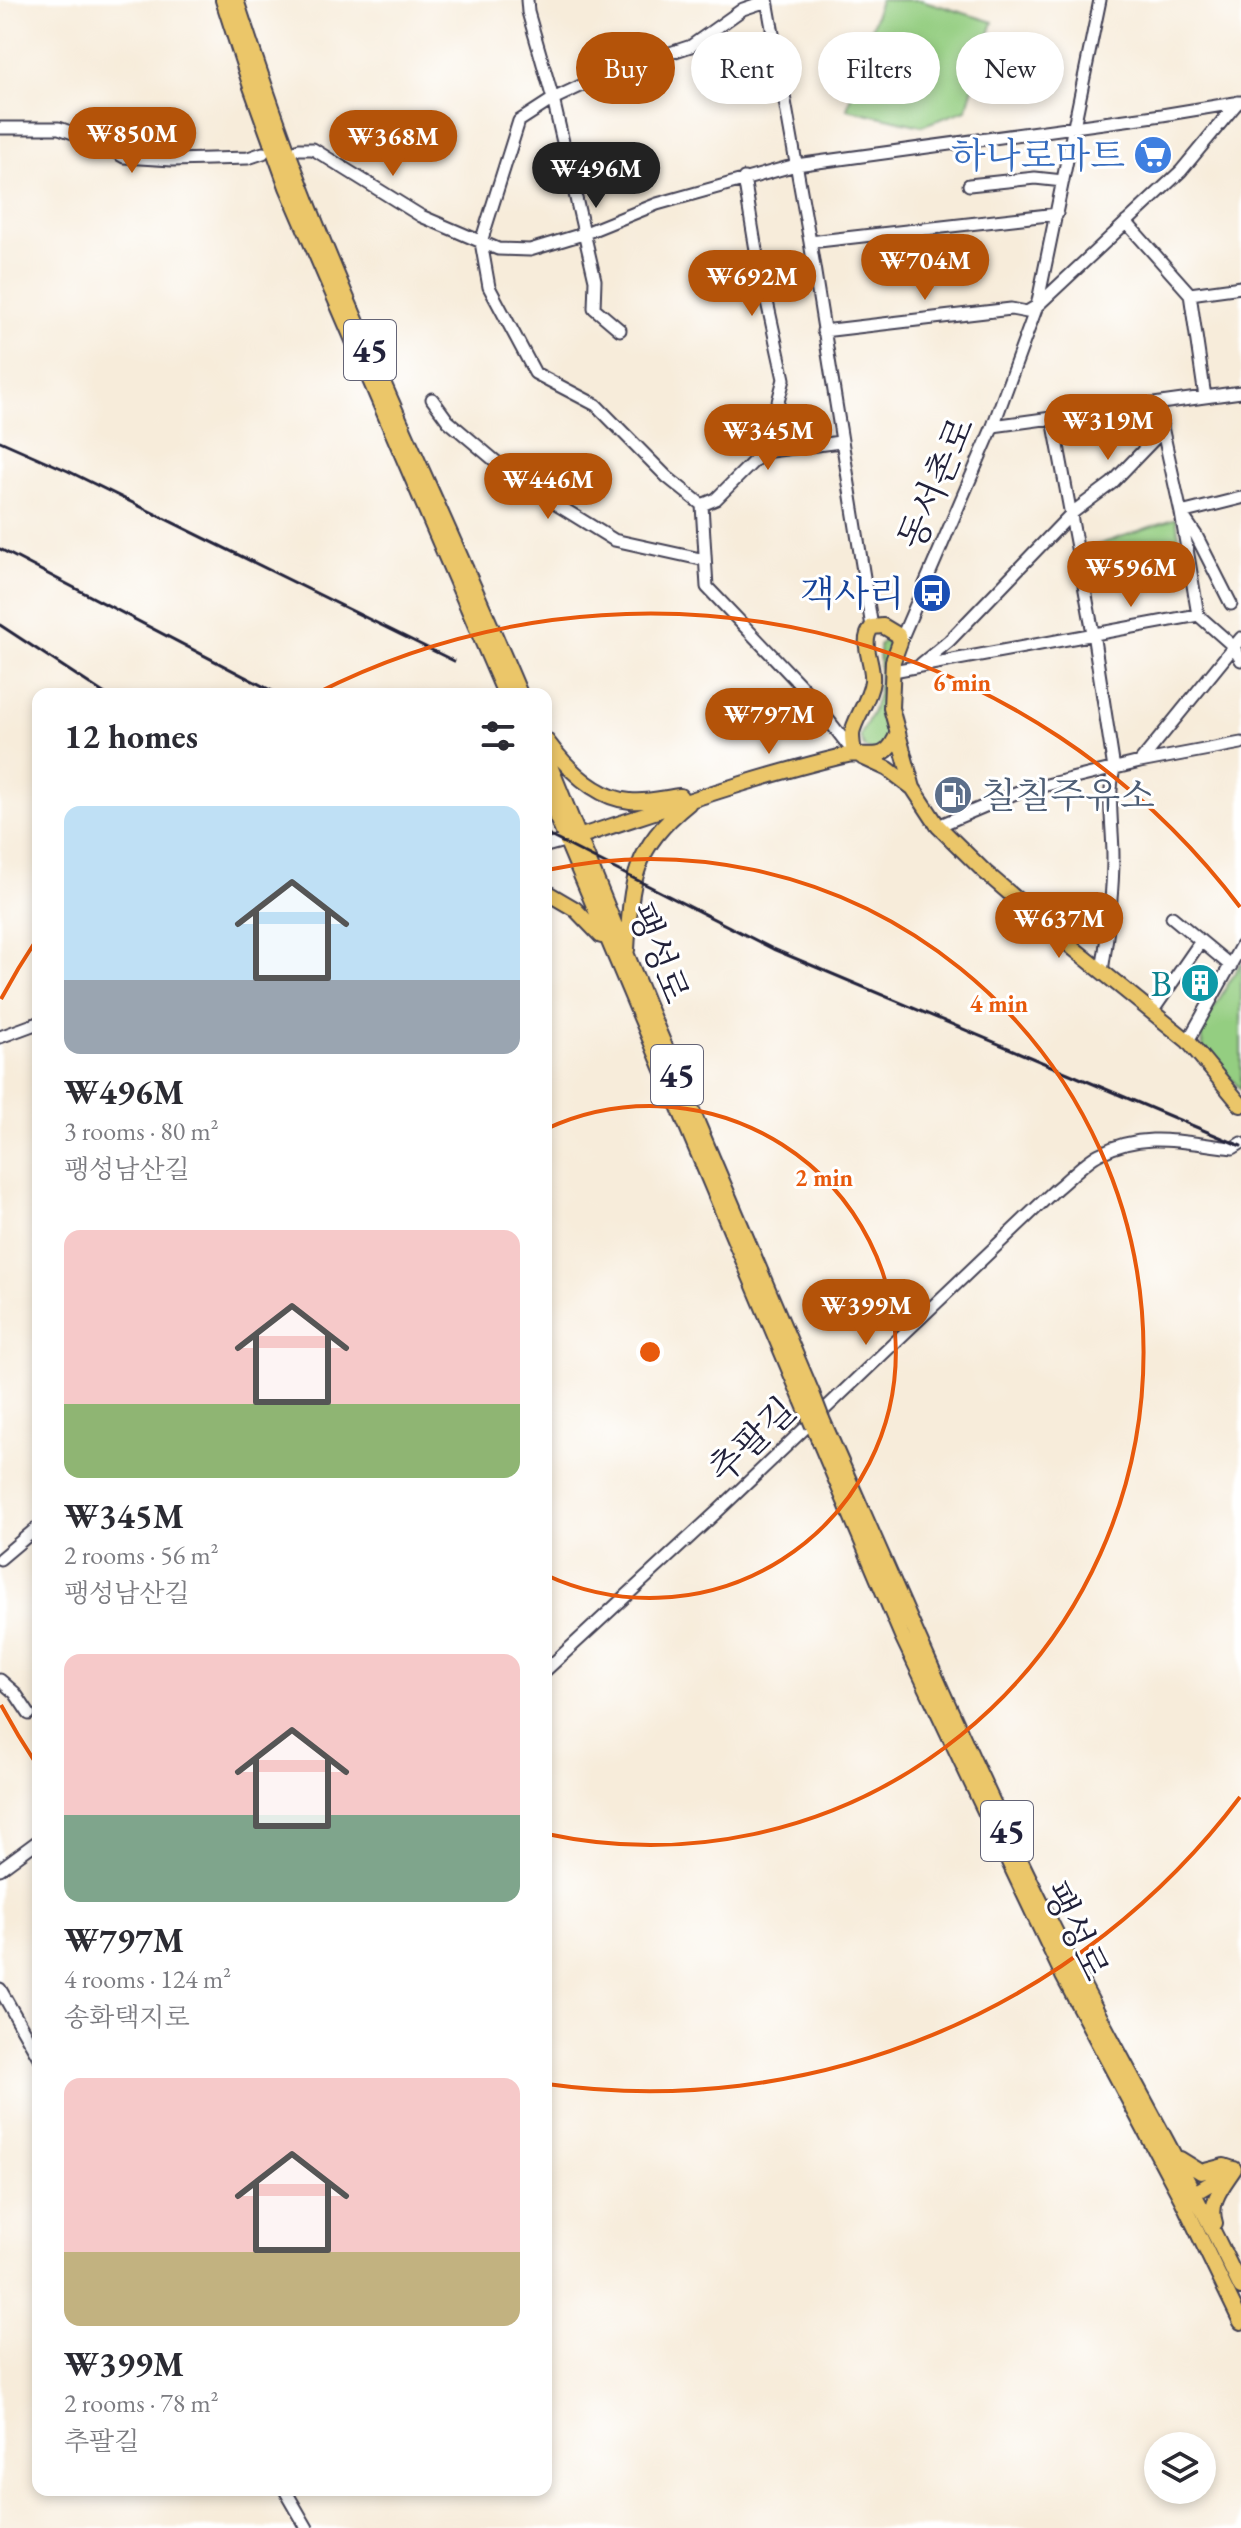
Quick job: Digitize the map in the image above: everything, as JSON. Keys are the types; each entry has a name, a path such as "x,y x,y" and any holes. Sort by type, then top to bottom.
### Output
{"main road":[{"name":"45","path":"223,0 287,187 502,688"},
{"name":"45","path":"236,0 300,183 395,411 517,688"},
{"path":"854,753 852,731 872,687 867,633 872,627 883,626 898,635 900,642"},
{"name":"동서촌로","path":"900,642 893,661 891,708 913,788 938,826 985,872 1188,1041 1241,1105"},
{"path":"574,838 800,766 854,753 878,755 888,749 898,732"},
{"path":"552,747 573,771 609,796 634,802 679,796 696,798"},
{"path":"854,753 888,769 913,788"},
{"name":"팽성로","path":"552,774 620,952 807,1396 902,1636 1056,1961 1188,2197 1241,2322"},
{"path":"620,952 632,884 640,862 662,829 696,798"},
{"name":"팽성로","path":"552,802 574,838"},
{"path":"552,896 575,909 620,952"},
{"name":"팽성로","path":"817,1423 1047,1915 1176,2155 1188,2197 1214,2232 1241,2288"},
{"path":"1176,2155 1201,2172 1224,2166 1237,2167"},
{"path":"1188,2197 1237,2167"},
{"path":"1214,2232 1217,2229 1213,2206 1237,2167"}],"street":[{"path":"527,0 595,280 594,308 620,330"},
{"path":"854,753 806,691 707,587 702,505 667,477 596,405 535,373 489,287 481,242 519,121 553,99 606,74 691,46 740,5 767,0 810,242 872,627"},
{"path":"823,331 1011,309 1027,312 1037,306 1100,0"},
{"path":"299,149 313,149 421,216 498,249 530,250 583,234 657,204 796,165 1162,115 1240,101"},
{"name":"동서촌로","path":"900,642 993,426 1037,306 1181,171 1240,101"},
{"path":"0,128 59,128 98,142 124,157 248,158 263,153"},
{"path":"744,178 757,256 784,379 769,436 770,451"},
{"path":"969,185 1035,178 1063,181"},
{"path":"810,242 1057,214"},
{"path":"1126,222 1190,294 1205,397"},
{"path":"1190,294 1241,287"},
{"path":"993,426 1241,392"},
{"path":"432,399 448,421 498,463 533,490 614,540 705,560"},
{"path":"1157,404 1181,513 1198,615"},
{"path":"1053,419 1093,633 1114,769 1109,790 1113,858 1109,934 1102,971"},
{"path":"919,666 949,641 1072,513 1112,483 1162,431"},
{"path":"702,505 716,499 763,452 840,442"},
{"path":"1181,513 1241,498"},
{"path":"1181,513 1196,535 1231,604"},
{"path":"893,671 1198,615 1237,642 1241,660"},
{"path":"1140,762 1237,642"},
{"path":"938,826 1018,792 1140,762 1241,743"},
{"path":"552,844 574,838"},
{"path":"1172,917 1231,966"},
{"path":"1152,1012 1201,941"},
{"path":"1188,1041 1241,946"},
{"path":"0,1037 32,1025"},
{"name":"추팔길","path":"552,1665 969,1275 1056,1189 1097,1155 1133,1141 1171,1139 1233,1148 1241,1143"},
{"path":"0,1559 32,1532"},
{"path":"0,1680 15,1693 29,1714"},
{"path":"0,1869 32,1845"},
{"path":"0,1989 32,2045"},
{"path":"288,2496 307,2528"}],"green space":[{"path":"880,0 921,0 993,22 990,32 956,32 956,104 968,104 966,110 921,126 847,109 849,104 940,104 940,32 870,32"},
{"path":"1176,518 1185,572 1090,588 1083,550"},
{"path":"883,641 888,641 891,647 884,699 890,734 888,743 873,752 864,747 860,736 878,693 879,646"},
{"path":"1241,962 1241,1090 1203,1047 1200,1032"}],"railway":[{"path":"0,441 68,471 454,661"},
{"path":"0,549 266,688"},
{"path":"0,625 96,688"},
{"path":"552,837 773,949 1241,1146"}],"place":[{"name":"하나로마트","path":"1153,155"},
{"name":"객사리","path":"932,593"},
{"name":"칠칠주유소","path":"953,795"},
{"name":"B","path":"1200,983"}]}
